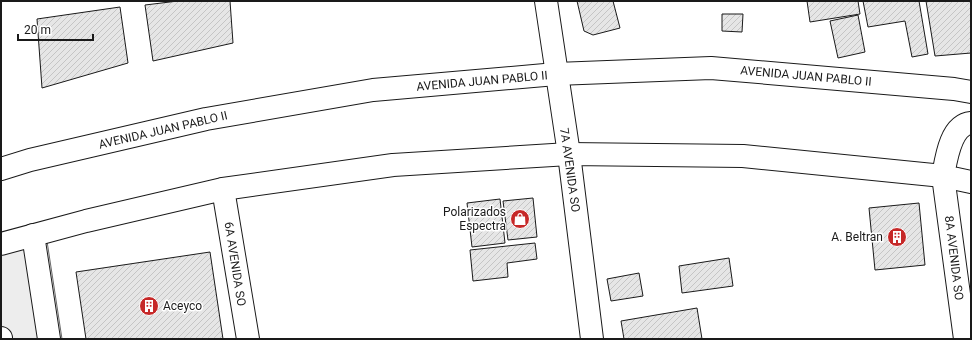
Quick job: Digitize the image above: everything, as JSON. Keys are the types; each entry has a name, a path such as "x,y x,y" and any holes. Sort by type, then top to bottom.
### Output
{"main road":[{"name":"7A AVENIDA SO","path":"546,1 569,154 592,339"},
{"name":"AVENIDA JUAN PABLO II","path":"1,169 30,160 206,119 372,90 556,74 711,68 954,89 971,92"},
{"name":"8A AVENIDA SO","path":"965,339 943,176 949,146 960,129 968,123 971,123"},
{"path":"1,244 86,220 223,189 394,165 569,154 743,156 943,176 971,182"},
{"name":"6A AVENIDA SO","path":"223,189 248,339"},
{"path":"33,235 49,339"}],"shaded area":[{"path":"45,228 62,339 1,339 1,246"}],"building":[{"path":"178,1 230,1 233,43 153,61 145,5"},
{"path":"577,1 613,1 620,28 593,35 584,31"},
{"path":"807,1 858,1 860,14 810,22"},
{"path":"863,1 919,1 928,54 912,57 905,21 868,27"},
{"path":"926,1 971,1 971,53 935,56"},
{"path":"120,7 128,63 42,88 37,19"},
{"path":"722,14 743,14 742,32 722,31"},
{"path":"858,15 865,52 838,58 830,21"},
{"name":"Polarizados Espectra","path":"533,198 537,237 508,240 503,201"},
{"path":"500,199 505,243 472,247 467,203"},
{"name":"A. Beltran","path":"919,203 925,265 875,270 869,208"},
{"path":"535,243 537,259 507,263 508,277 473,281 470,250"},
{"name":"Aceyco","path":"210,252 223,339 86,339 76,272"},
{"path":"729,258 733,286 682,293 679,266"},
{"path":"639,273 643,296 611,301 607,279"},
{"path":"697,308 702,339 624,339 621,321"}],"place":[{"name":"Polarizados Espectra","path":"520,219"},
{"name":"A. Beltran","path":"897,237"},
{"name":"Aceyco","path":"149,306"}]}
